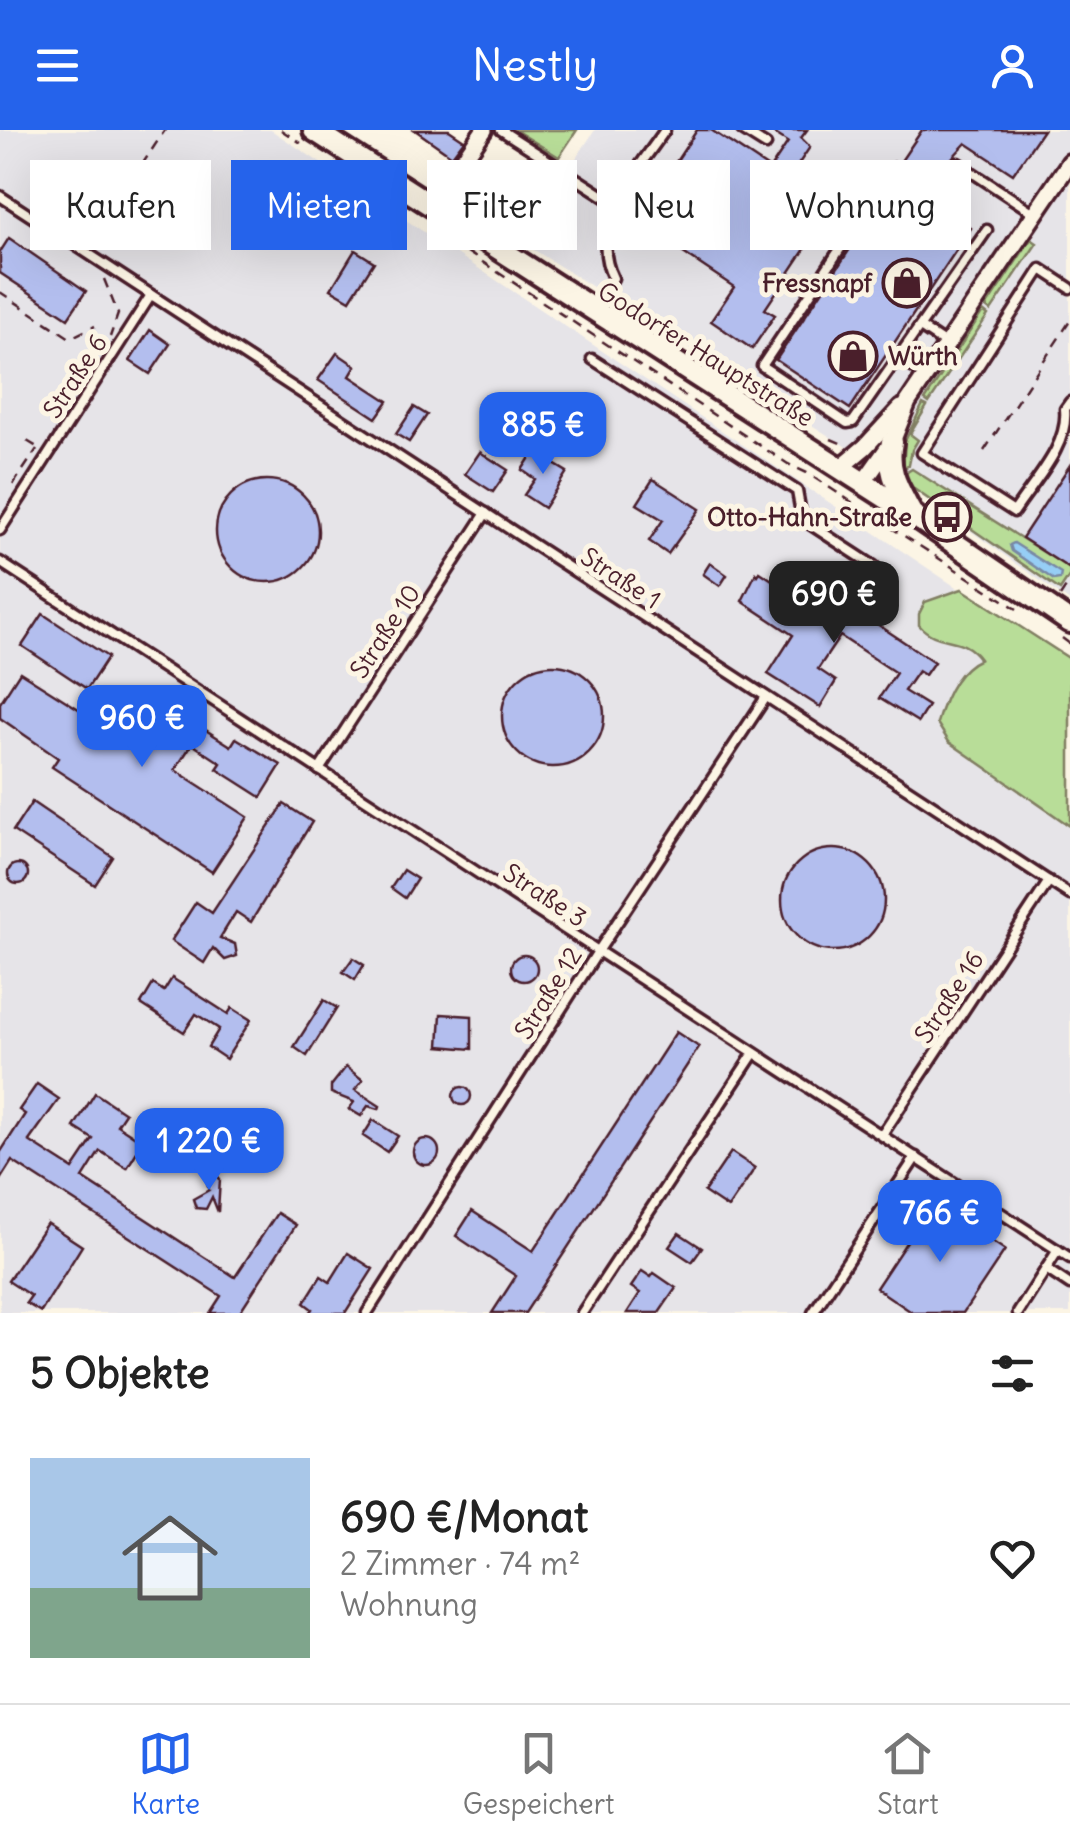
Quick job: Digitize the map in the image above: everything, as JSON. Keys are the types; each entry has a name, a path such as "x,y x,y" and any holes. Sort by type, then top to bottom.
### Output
{"main road":[{"name":"Godorfer Hauptstraße","path":"313,140 427,202"},
{"name":"Godorfer Hauptstraße","path":"500,250 910,513 1062,628"},
{"path":"892,442 891,474 910,513"}],"street":[{"path":"463,160 484,130"},
{"path":"840,468 908,402 1070,162"},
{"path":"863,483 892,442 908,402"}],"lane":[{"path":"501,130 597,192"},
{"path":"645,160 665,130"},
{"path":"742,130 766,146"},
{"path":"971,172 1034,213"},
{"name":"Straße 1","path":"0,196 1070,894"},
{"path":"839,250 762,366 847,423 858,417 986,230"},
{"path":"594,313 613,278 607,250"},
{"path":"1070,288 1041,269 922,453 1014,512 1063,438 1068,422 1065,409 1070,402"},
{"name":"Straße 6","path":"0,530 151,295"},
{"path":"920,327 947,345"},
{"path":"899,358 926,376"},
{"path":"592,359 797,491 802,519 874,566"},
{"name":"Straße 10","path":"318,770 486,514"},
{"name":"Straße 3","path":"0,562 1070,1258"},
{"name":"Straße 12","path":"366,1313 766,697"},
{"name":"Straße 16","path":"882,1134 1049,881"},
{"path":"582,1313 754,1053"},
{"path":"814,1313 916,1157"},
{"path":"1018,1313 1058,1250"},
{"path":"1046,1269 1070,1285"}],"path":[{"path":"84,252 165,130"},
{"path":"281,130 313,140"},
{"path":"465,250 788,464 1024,613"},
{"path":"103,276 118,314 106,342"},
{"path":"0,292 70,338 96,326"},
{"path":"984,451 1070,321"},
{"path":"748,438 757,438"},
{"path":"14,485 38,448 27,440"},
{"path":"786,456 788,464"},
{"path":"811,596 818,593 856,598 874,566"},
{"path":"1062,628 1070,644"}],"shaded area":[{"path":"0,130 271,130 316,160 231,160 231,250 407,250 407,221 427,234 427,250 451,250 1070,663 1070,1313 0,1313"},
{"path":"595,130 1070,130 1070,602 902,482 534,250 577,250 575,160"}],"green space":[{"path":"515,130 577,130 559,157"},
{"path":"1031,239 1037,243 991,311 986,307"},
{"path":"983,311 988,315 929,403 925,400"},
{"path":"923,404 927,406 910,434 918,440 909,465 903,469 905,441"},
{"path":"912,469 1070,569 1060,590 914,489 904,474"},
{"path":"962,589 1070,659 1070,826 949,742 937,723 952,685 980,659 965,646 927,632 919,625 919,614 925,602"}],"water":[{"path":"1014,543 1061,573 1060,579 1054,580 1012,551 1010,545"}],"building":[{"path":"415,130 449,130 464,140 452,156"},
{"path":"697,130 711,130 756,160 750,160 750,250 804,250 765,309 775,315 752,349 711,321 734,287 679,250 730,250 730,160 677,160"},
{"path":"769,130 807,130 801,138 810,147 801,160 776,160 788,142"},
{"path":"922,130 1043,130 1013,174 966,143 951,160 902,160"},
{"path":"9,238 86,291 68,318 0,273 0,252"},
{"path":"355,250 374,262 350,300 331,289"},
{"path":"849,250 956,250 850,409 776,360"},
{"path":"150,330 170,344 150,374 130,361"},
{"path":"337,353 356,366 350,376 388,401 376,418 318,380"},
{"path":"414,407 427,415 409,442 396,434"},
{"path":"538,445 553,455 549,461 567,472 544,508 524,495 535,479 522,470"},
{"path":"480,452 508,470 493,492 465,474"},
{"path":"1070,465 1070,569 1022,538"},
{"path":"653,479 700,509 668,554 649,541 663,520 637,504"},
{"path":"267,480 286,484 303,495 314,512 318,531 314,550 303,567 286,578 267,582 248,578 231,567 220,550 216,531 220,512 231,495 248,484"},
{"path":"710,563 727,575 720,586 703,574"},
{"path":"760,572 809,604 804,613 824,625 841,600 934,662 925,675 918,671 904,691 928,706 918,722 879,698 896,673 840,636 818,669 836,681 820,707 768,674 793,635 742,601"},
{"path":"43,614 108,657 87,689 22,646"},
{"path":"553,665 572,669 589,680 600,697 604,716 600,735 589,752 572,763 553,767 534,763 517,752 506,735 502,716 506,697 517,680 534,669"},
{"path":"20,672 147,752 174,710 231,746 236,738 281,765 261,797 217,769 221,763 192,744 175,770 248,817 212,872 52,767 58,758 0,718 0,703"},
{"path":"32,802 113,857 95,885 13,831"},
{"path":"284,804 312,822 251,922 236,912 220,938 235,944 237,956 225,960 213,948 204,963 171,941 196,902 212,913"},
{"path":"833,849 852,853 869,864 880,881 884,900 880,919 869,936 852,947 833,951 814,947 797,936 786,919 782,900 786,881 797,864 814,853"},
{"path":"18,864 28,874 18,884 8,874"},
{"path":"403,870 417,879 405,898 391,888"},
{"path":"524,955 533,959 537,968 533,977 524,981 515,977 511,968 515,959"},
{"path":"353,958 364,965 355,980 343,972"},
{"path":"172,978 228,1014 232,1008 251,1020 226,1059 208,1047 219,1029 196,1014 184,1032 141,1004 153,984 164,991"},
{"path":"324,1000 337,1008 307,1056 294,1047"},
{"path":"441,1014 472,1016 472,1049 439,1046"},
{"path":"676,1032 699,1047 525,1313 492,1313 516,1276 456,1236 472,1211 533,1251"},
{"path":"346,1067 363,1080 355,1090 379,1109 368,1106 361,1116 349,1109 354,1102 331,1093 331,1086"},
{"path":"37,1084 59,1099 29,1141 73,1169 93,1139 74,1127 95,1093 125,1113 117,1125 143,1142 127,1168 100,1151 83,1178 235,1277 277,1213 296,1225 239,1313 210,1313 221,1296 12,1161 0,1180 0,1153 25,1114 19,1110"},
{"path":"462,1087 471,1096 462,1105 453,1096"},
{"path":"373,1120 398,1136 387,1152 363,1136"},
{"path":"426,1139 435,1143 439,1152 435,1161 426,1165 417,1161 413,1152 417,1143"},
{"path":"731,1152 755,1168 728,1208 704,1192"},
{"path":"215,1173 220,1179 218,1212 212,1197 206,1209 196,1208 193,1199 209,1190 206,1178"},
{"path":"933,1202 1005,1250 963,1313 913,1313 876,1288"},
{"path":"47,1223 82,1246 41,1312 26,1303 31,1296 8,1281"},
{"path":"679,1233 702,1248 692,1262 669,1247"},
{"path":"348,1253 373,1269 345,1313 309,1313 312,1309 304,1303 321,1276 330,1282"},
{"path":"642,1271 651,1277 654,1273 676,1288 659,1313 627,1313 640,1293 631,1287"}],"place":[{"name":"Fressnapf","path":"907,283"},
{"name":"Würth","path":"853,356"},
{"name":"Otto-Hahn-Straße","path":"947,517"}]}
